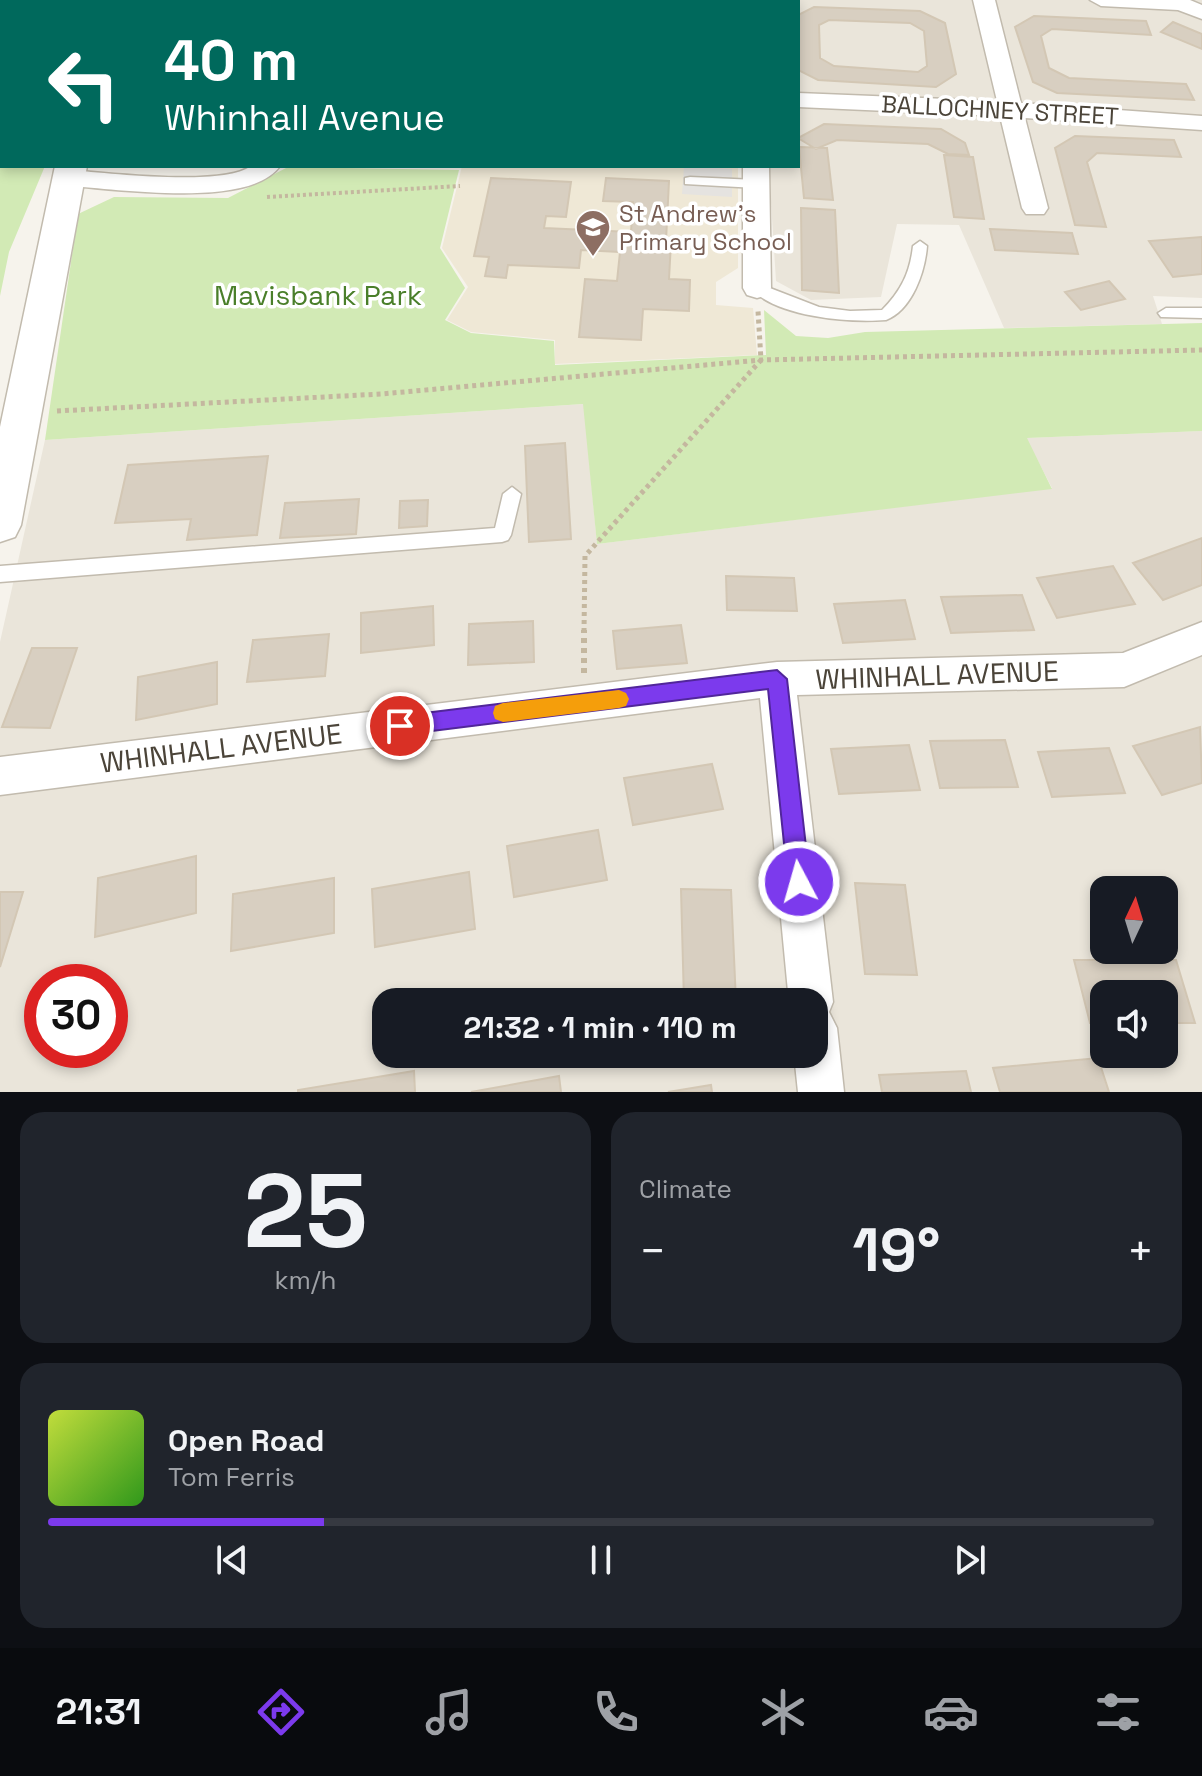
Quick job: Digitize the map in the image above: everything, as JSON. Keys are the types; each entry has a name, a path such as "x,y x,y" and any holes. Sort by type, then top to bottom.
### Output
{"street":[{"path":"984,0 1035,208"},
{"path":"1101,0 1180,2 1202,12"},
{"name":"BALLOCHNEY STREET","path":"800,100 1012,109 1202,123"},
{"path":"0,525 70,172 220,183 242,181 264,168"},
{"path":"756,175 757,288"},
{"name":"WHINHALL AVENUE","path":"0,776 777,679 1124,670 1202,638"},
{"path":"777,679 810,988"},
{"path":"818,1068 821,1092"}],"lane":[{"path":"690,181 756,175"},
{"path":"757,288 802,310 844,319 886,315 910,291 920,265 920,246"},
{"path":"1166,313 1202,313"},
{"path":"0,574 502,535 512,494"}],"path":[{"path":"220,183 215,195 239,198 460,186"},
{"path":"585,702 585,556 761,360 757,288"},
{"path":"22,413 218,400 381,394 761,360 1202,350"}],"shaded area":[{"path":"800,0 1202,0 1202,298 1153,296 1162,324 1004,328 959,225 897,224 881,297 811,300 776,281 769,171 754,168 800,168"},
{"name":"St Andrew's Primary School","path":"462,168 738,168 738,268 716,282 716,305 753,308 757,355 555,364 555,340 471,332 447,320 468,287 442,248"},
{"path":"684,168 732,169 732,197 682,194"},
{"path":"584,404 597,544 1052,488 1026,438 1202,431 1202,1092 0,1092 0,642 45,440"}],"green space":[{"path":"0,168 44,168 9,252 0,296"},
{"name":"Mavisbank Park","path":"286,168 459,170 440,248 465,288 445,320 471,333 554,341 555,365 766,355 764,310 796,336 828,338 865,332 1202,323 1202,431 1027,438 1052,489 597,544 583,404 45,440 78,214 114,197 228,198"}],"building":[{"path":"814,7 920,11 945,23 956,74 936,87 818,80 800,71 800,14","holes":["829,20 910,23 924,31 927,66 918,72 834,66 820,58 819,25"]},
{"path":"1034,16 1146,21 1151,35 1052,29 1041,36 1049,68 1069,78 1186,84 1194,100 1057,93 1033,82 1015,27"},
{"path":"1173,22 1202,34 1202,49 1161,32"},
{"path":"824,124 941,129 965,143 969,155 948,154 928,144 837,140 816,149 800,137"},
{"path":"1075,136 1174,140 1181,157 1097,153 1087,162 1106,227 1075,225 1055,148"},
{"path":"800,147 827,148 833,200 804,198"},
{"path":"944,155 973,157 984,219 954,217"},
{"path":"491,178 571,182 566,217 546,216 544,228 631,232 633,202 603,201 606,178 669,181 666,241 671,242 669,279 690,280 689,311 643,309 641,340 579,337 585,279 617,281 620,252 581,250 579,268 508,265 506,278 485,276 489,257 474,256"},
{"path":"801,208 835,210 839,293 802,290"},
{"path":"990,229 1072,233 1078,254 995,250"},
{"path":"1202,237 1202,274 1173,277 1149,241"},
{"path":"1109,281 1125,299 1081,310 1065,292"},
{"path":"565,443 571,539 529,542 525,446"},
{"path":"268,456 257,535 187,540 191,519 115,523 128,465"},
{"path":"359,499 356,534 280,538 285,503"},
{"path":"428,500 427,526 399,528 400,501"},
{"path":"1202,538 1202,585 1163,600 1133,563"},
{"path":"1113,566 1135,604 1057,618 1037,578"},
{"path":"726,576 794,578 797,611 727,610"},
{"path":"1022,595 1034,630 951,633 941,597"},
{"path":"905,600 915,639 843,643 834,604"},
{"path":"433,606 434,645 361,653 361,613"},
{"path":"533,621 534,662 468,665 469,624"},
{"path":"681,625 687,663 617,669 613,631"},
{"path":"329,634 325,676 247,682 253,640"},
{"path":"32,648 77,648 50,728 2,727"},
{"path":"217,662 217,704 136,720 138,677"},
{"path":"1200,727 1202,783 1162,795 1133,746"},
{"path":"1005,740 1018,787 940,788 930,741"},
{"path":"909,745 920,790 839,794 831,749"},
{"path":"1109,748 1125,793 1052,797 1038,752"},
{"path":"712,764 723,809 633,825 624,778"},
{"path":"598,830 607,880 514,897 507,846"},
{"path":"196,856 196,913 95,937 98,878"},
{"path":"469,872 475,929 375,947 372,889"},
{"path":"334,878 334,933 231,951 233,894"},
{"path":"855,883 905,885 917,975 865,974"},
{"path":"681,889 731,890 735,988 684,988"},
{"path":"0,892 23,892 0,967"},
{"path":"1074,960 1090,960 1090,964 1177,964 1195,1023 1178,1023 1178,980 1090,980 1090,1023"},
{"path":"1090,1059 1090,1068 1101,1068 1109,1092 1000,1092 993,1068"},
{"path":"414,1071 415,1092 298,1092 298,1090"},
{"path":"966,1071 971,1092 882,1092 879,1075"},
{"path":"559,1076 561,1092 471,1092"},
{"path":"711,1085 712,1092 668,1092"}],"slow traffic":[{"path":"503,713 619,699"}],"place":[{"name":"St Andrew's Primary School","path":"593,258"}],"route":[{"path":"400,726 777,679 799,882"}]}
